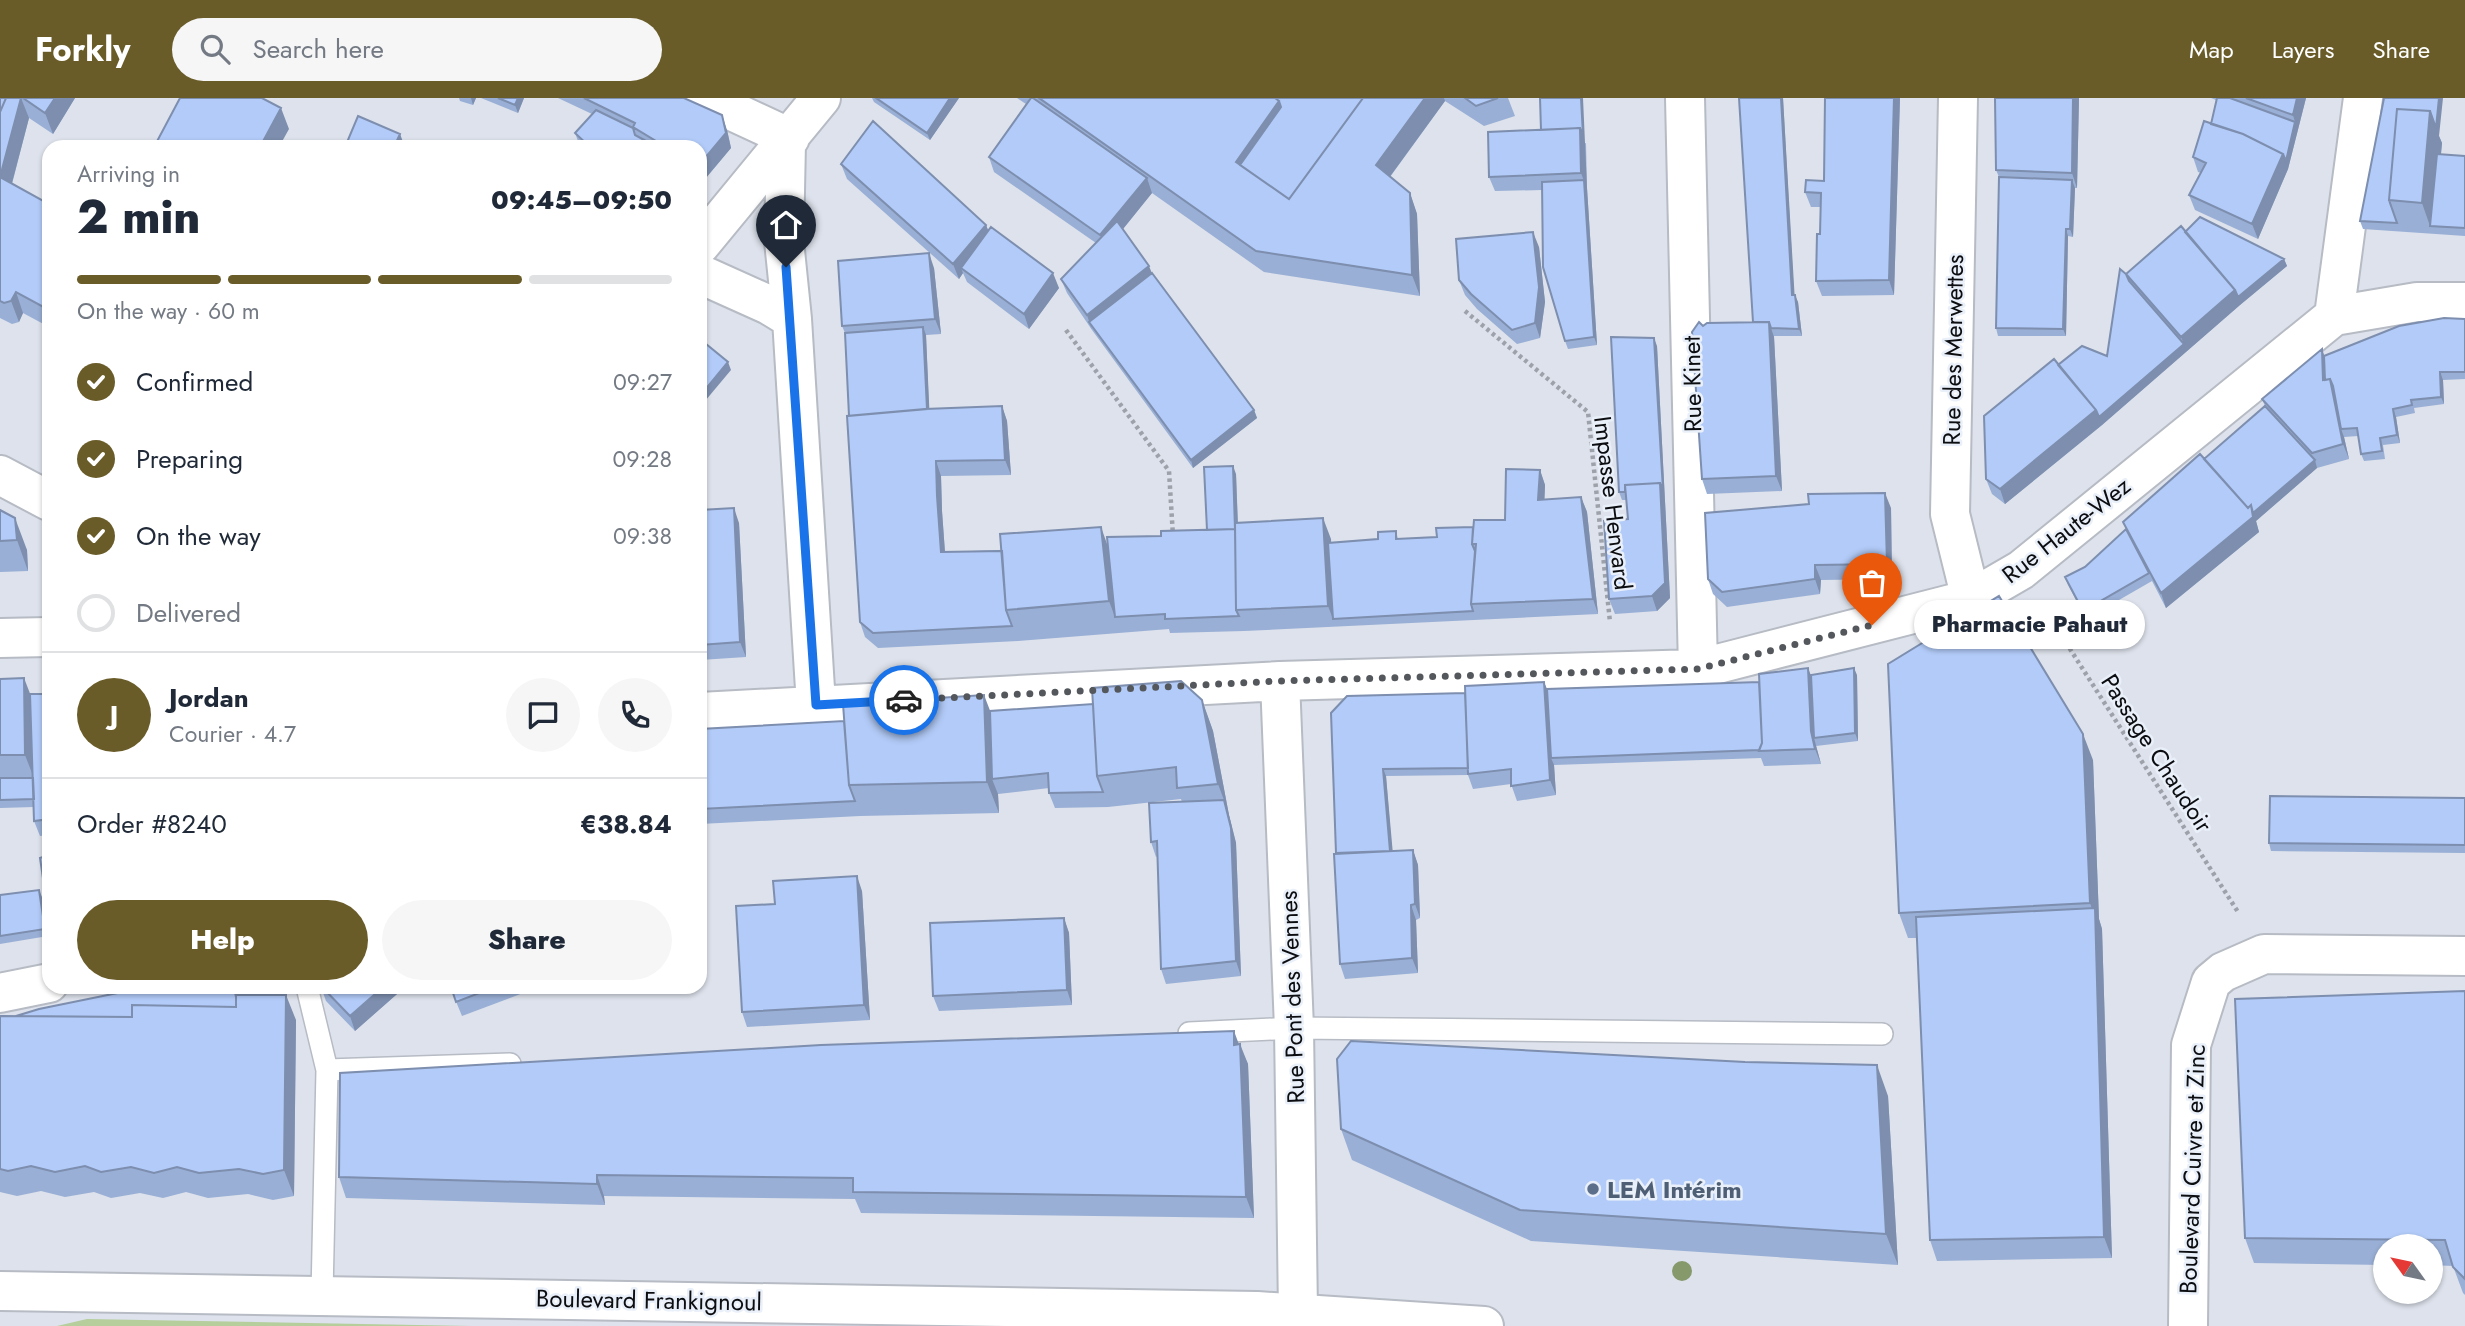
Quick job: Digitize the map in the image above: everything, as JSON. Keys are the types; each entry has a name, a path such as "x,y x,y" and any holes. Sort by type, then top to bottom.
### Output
{"street":[{"path":"704,98 788,140"},
{"path":"707,237 821,98"},
{"name":"Rue Kinet","path":"1685,98 1698,669"},
{"name":"Rue des Merwettes","path":"1958,98 1950,514 1971,599"},
{"path":"2333,316 2363,98"},
{"path":"788,140 784,241 792,319 816,705"},
{"path":"707,277 769,305 792,319"},
{"name":"Rue Haute-Wez","path":"707,712 1280,681 1698,669 1971,599 2021,570 2333,316 2417,302 2465,302"},
{"path":"0,475 42,497"},
{"path":"0,638 42,637"},
{"name":"Rue Pont des Vennes","path":"1280,681 1294,1028 1297,1312"},
{"name":"Boulevard Cuivre et Zinc","path":"2188,1326 2191,1045 2211,982 2223,972 2264,954 2465,956"},
{"path":"0,993 42,984"},
{"name":"Boulevard Frankignoul","path":"0,1291 322,1294 1297,1312 1485,1326"}],"lane":[{"path":"309,994 327,1070 322,1294"},
{"path":"1169,1034 1294,1028 1882,1034"},
{"path":"327,1070 532,1063"}],"path":[{"name":"Impasse Henvard","path":"1465,312 1588,412 1616,671"},
{"path":"1066,330 1169,471 1173,547"},
{"name":"Passage Chaudoir","path":"2021,570 2264,954"}],"green space":[{"path":"87,1319 471,1326 57,1326"}],"building":[{"path":"0,98 6,98 0,112"},
{"path":"6,98 21,98 0,177 0,112"},
{"path":"23,98 55,98 45,113"},
{"path":"180,98 262,98 281,108 264,140 158,140"},
{"path":"498,98 518,98 515,105"},
{"path":"584,98 684,98 722,115 726,133 707,156 707,140 654,140 633,127 635,123"},
{"path":"876,98 950,98 927,133"},
{"path":"1031,98 1147,178 1100,235 989,157"},
{"path":"1039,98 1275,98 1279,101 1236,162 1289,199 1363,98 1425,98 1376,165 1410,193 1412,275 1256,251"},
{"path":"1275,98 1363,98 1289,199 1240,165 1281,107"},
{"path":"1465,98 1498,98 1476,106"},
{"path":"1540,98 1581,98 1583,135 1580,128 1541,130"},
{"path":"1739,98 1781,98 1792,295 1795,295 1799,329 1771,328 1769,322 1753,322"},
{"path":"1825,98 1894,98 1889,280 1816,281 1821,193 1805,192 1806,180 1824,181"},
{"path":"1995,98 2073,98 2072,173 1996,170"},
{"path":"2217,98 2230,98 2295,122 2286,161 2283,154 2243,134 2211,124"},
{"path":"2246,98 2297,98 2293,115"},
{"path":"2384,98 2439,98 2436,128 2430,111 2397,109 2389,200 2397,223 2360,221"},
{"path":"2397,109 2430,111 2422,203 2389,200"},
{"path":"596,110 633,128 635,135 644,140 582,140 575,133"},
{"path":"358,116 400,134 397,140 348,140"},
{"path":"873,121 986,225 953,264 841,164"},
{"path":"2204,121 2243,134 2283,154 2252,224 2189,195 2206,163 2193,157"},
{"path":"1580,128 1581,173 1489,177 1488,132"},
{"path":"2437,154 2465,156 2465,228 2430,226"},
{"path":"0,177 42,200 42,306 16,292 11,301 0,301"},
{"path":"1999,177 2072,180 2070,229 2066,229 2063,329 1996,328"},
{"path":"1584,180 1594,337 1565,341 1543,267 1542,182"},
{"path":"2200,217 2284,259 2238,297 2185,232"},
{"path":"1117,221 1149,266 1087,315 1061,279"},
{"path":"2181,226 2235,290 2181,337 2126,274"},
{"path":"991,227 1053,273 1024,314 961,268"},
{"path":"1533,232 1539,287 1535,323 1512,330 1459,280 1456,239"},
{"path":"929,253 935,319 842,326 838,261"},
{"path":"2120,269 2184,344 2099,417 2058,365 2082,346 2107,356"},
{"path":"1152,273 1254,410 1191,460 1089,322"},
{"path":"2444,318 2465,319 2465,372 2440,372 2441,397 2411,400 2412,405 2393,409 2397,435 2380,438 2382,451 2361,454 2357,428 2341,429 2333,386 2330,379 2325,380 2324,356 2399,326"},
{"path":"1699,322 1703,326 1707,323 1769,322 1776,476 1702,479 1692,332"},
{"path":"923,327 927,409 849,416 845,333"},
{"path":"1611,337 1654,338 1663,490 1660,483 1625,485 1625,492 1619,492"},
{"path":"707,345 728,362 707,388"},
{"path":"2322,349 2323,380 2330,379 2343,444 2312,453 2262,399"},
{"path":"2054,359 2096,410 2000,489 1986,479 1984,416"},
{"path":"1002,406 1005,460 936,461 937,496 941,552 1002,551 1006,610 1012,626 873,633 860,622 847,416"},
{"path":"2265,406 2315,460 2253,513 2251,505 2248,508 2204,459"},
{"path":"2200,454 2248,508 2251,505 2253,517 2161,593 2123,522"},
{"path":"1233,466 1235,529 1207,530 1204,467"},
{"path":"1506,469 1540,470 1538,500 1581,497 1593,599 1471,604 1476,544 1472,544 1474,520 1505,520"},
{"path":"1660,483 1665,583 1652,596 1609,599 1604,521 1628,519 1625,485"},
{"path":"1885,493 1887,564 1815,565 1815,579 1722,592 1708,579 1705,513 1809,504 1808,494"},
{"path":"734,508 740,642 707,644 707,510"},
{"path":"0,510 15,518 17,540 0,541"},
{"path":"1323,518 1328,606 1236,610 1235,523"},
{"path":"1101,527 1109,601 1006,610 1000,534"},
{"path":"1473,527 1473,611 1333,619 1328,543 1378,539 1378,532 1396,531 1396,539 1437,537 1436,528"},
{"path":"1235,529 1236,610 1239,616 1165,619 1165,614 1115,617 1107,537 1161,536 1161,531"},
{"path":"2126,529 2149,573 2083,611 2065,577 2085,567"},
{"path":"1999,596 2083,734 2090,903 1899,913 1888,664"},
{"path":"1808,668 1811,731 1815,749 1759,751 1762,743 1759,674"},
{"path":"1854,668 1855,733 1814,738 1811,675"},
{"path":"24,678 25,755 0,755 0,679"},
{"path":"1181,681 1202,700 1218,784 1177,788 1176,767 1097,776 1092,688"},
{"path":"1544,682 1550,780 1511,786 1511,769 1468,774 1465,686"},
{"path":"1759,682 1762,743 1759,750 1551,758 1547,689"},
{"path":"1465,693 1468,768 1383,769 1390,851 1336,853 1331,713 1347,696"},
{"path":"30,694 42,694 42,820 34,821"},
{"path":"984,695 987,782 849,785 843,704"},
{"path":"1093,704 1097,776 1103,792 1049,793 1048,773 992,779 990,711"},
{"path":"844,721 849,785 855,801 707,809 707,729"},
{"path":"0,778 33,778 34,799 0,800"},
{"path":"2270,796 2465,798 2465,845 2269,843"},
{"path":"1224,800 1231,828 1236,961 1161,969 1157,841 1151,842 1149,803"},
{"path":"1413,850 1415,904 1411,905 1412,958 1340,964 1334,854"},
{"path":"857,876 864,1005 742,1012 736,906 775,904 773,881"},
{"path":"39,890 42,929 0,936 0,895"},
{"path":"2095,908 2104,1237 1930,1240 1916,917"},
{"path":"1064,918 1067,990 933,996 930,923"},
{"path":"2465,991 2465,1279 2453,1267 2443,1234 2373,1234 2373,1239 2245,1238 2235,999"},
{"path":"113,994 235,994 236,997 236,1007 132,1005 132,1017 16,1016"},
{"path":"329,994 375,994 350,1016"},
{"path":"453,994 477,994 456,1002"},
{"path":"236,995 286,995 284,1170 263,1174 239,1169 199,1173 177,1167 154,1173 131,1167 101,1172 85,1166 55,1172 31,1166 8,1171 0,1169 0,1016 132,1017 132,1005 236,1007"},
{"path":"1234,1031 1234,1045 1240,1044 1246,1197 853,1192 853,1178 597,1175 597,1184 339,1177 340,1073 821,1045"},
{"path":"1351,1041 1745,1062 1877,1065 1886,1234 1520,1210 1341,1129 1337,1059"}],"way so far":[{"path":"904,700 1280,681 1698,669 1872,625"}],"place":[{"name":"Pharmacie Pahaut","path":"1872,625"},
{"name":"LEM Intérim","path":"1593,1189"}],"route":[{"path":"786,267 792,319 816,705 904,700"}]}
